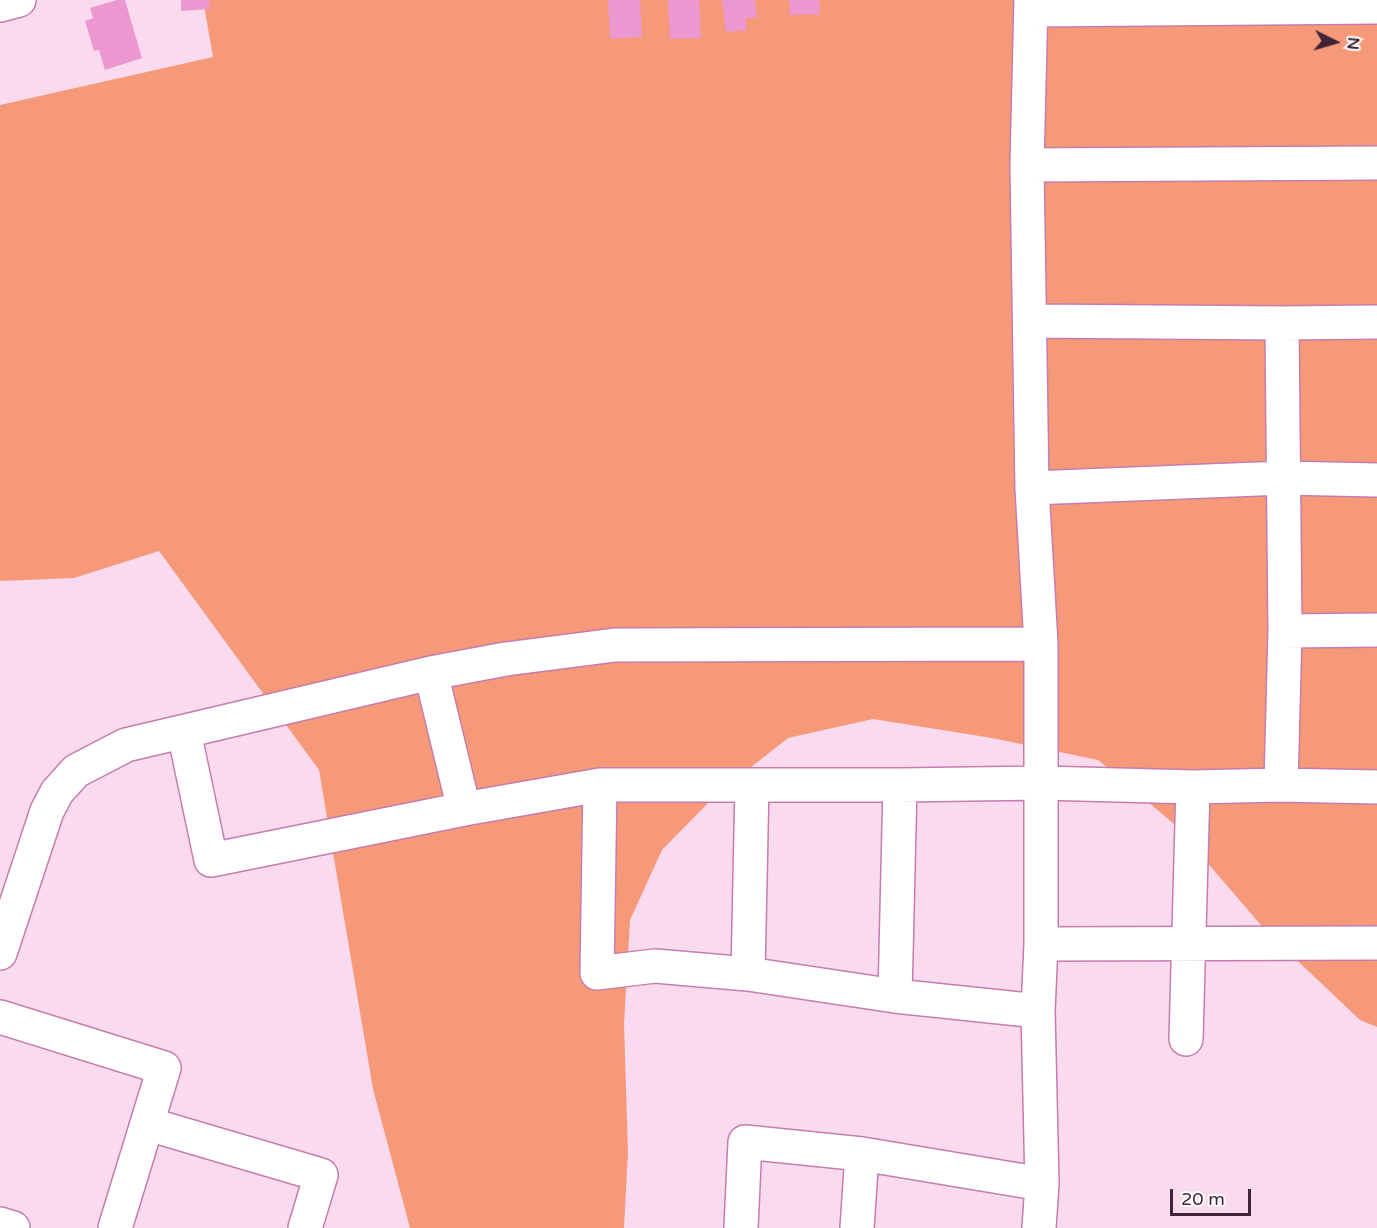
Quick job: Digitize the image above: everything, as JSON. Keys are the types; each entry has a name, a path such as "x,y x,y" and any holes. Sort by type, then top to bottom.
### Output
{"street":[{"path":"0,5 20,0"},
{"path":"1039,1228 1042,1184 1038,1011 1041,944 1042,783 1041,644 1032,488 1027,165 1031,5 1368,5"},
{"path":"1027,165 1377,163"},
{"path":"1030,321 1377,322"},
{"path":"1281,785 1285,631 1282,323"},
{"path":"1032,488 1283,478 1377,480"},
{"path":"1285,631 1377,630"},
{"path":"0,953 48,811 57,792 76,771 126,745 431,673 506,659 615,645 1041,644"},
{"path":"431,673 464,809"},
{"path":"184,732 211,860 600,784 1042,783 1193,787 1281,785 1377,787"},
{"path":"600,784 597,973 656,966 748,974 895,996 1038,1011"},
{"path":"748,974 752,785"},
{"path":"895,996 900,785"},
{"path":"1186,1039 1193,787"},
{"path":"1041,944 1377,943"},
{"path":"0,1017 164,1068 116,1228"},
{"path":"148,1124 321,1175 305,1228"},
{"path":"741,1228 745,1142 862,1154 1042,1184"},
{"path":"857,1228 862,1154"},
{"path":"0,1224 13,1228"}],"shaded area":[{"path":"203,0 1377,0 1377,1027 1360,1020 1266,931 1174,824 1098,760 992,738 873,719 788,738 717,794 662,850 630,920 624,1024 628,1152 624,1228 410,1228 373,1089 319,770 159,551 74,578 0,581 0,105 213,57"}],"building":[{"path":"125,0 142,58 105,70 99,50 94,51 85,21 93,18 90,8"},
{"path":"181,0 209,0 210,9 181,11"},
{"path":"608,0 640,0 642,37 610,39"},
{"path":"668,0 699,0 701,38 670,39"},
{"path":"722,0 755,0 757,17 745,19 747,30 726,32"},
{"path":"789,0 819,0 820,14 790,15"}]}
